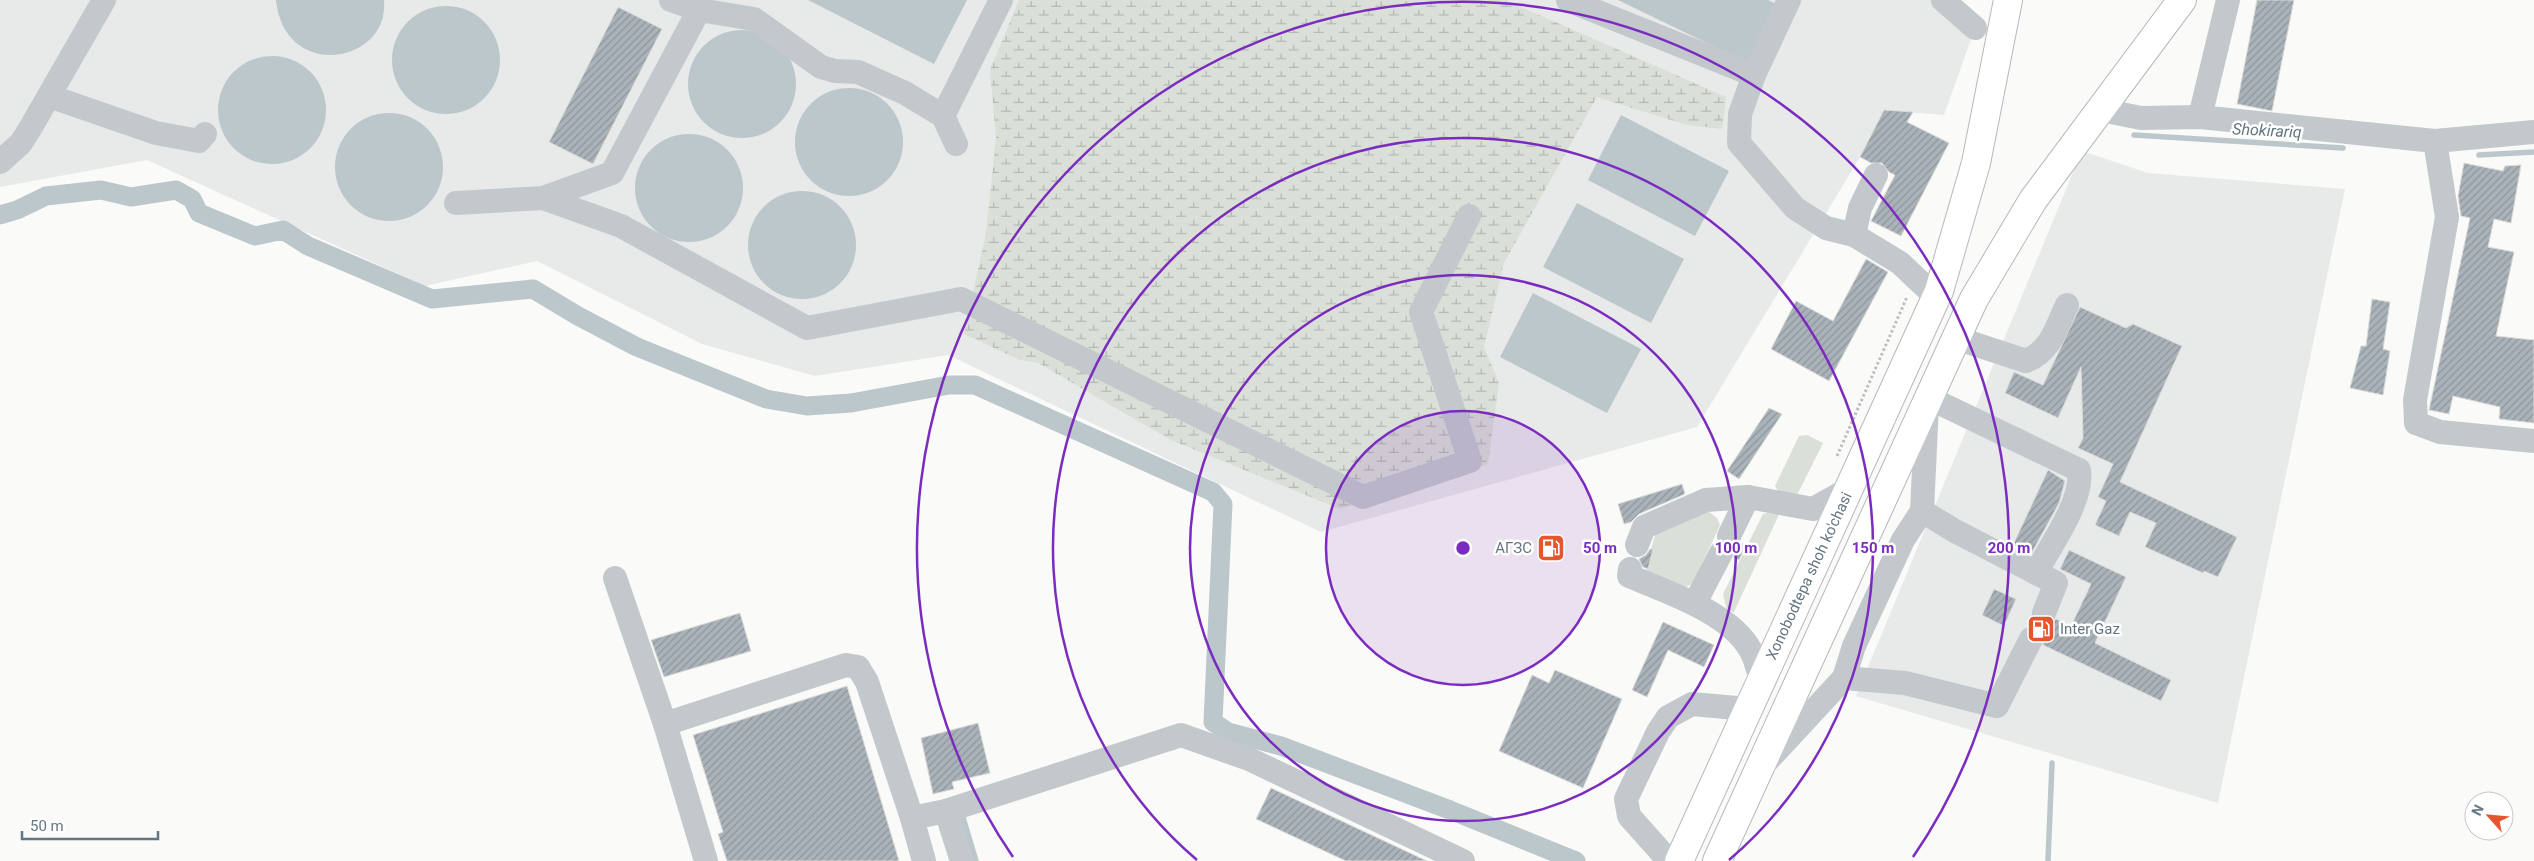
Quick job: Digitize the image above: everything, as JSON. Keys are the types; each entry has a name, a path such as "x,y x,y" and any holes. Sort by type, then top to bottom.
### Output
{"highway":[{"name":"Xonobodtepa shoh ko'chasi","path":"1679,861 1938,294 1976,163 2008,0"},
{"path":"1717,861 1974,300 2033,200 2182,0"},
{"path":"1807,580 1839,594"}],"lane":[{"path":"0,162 21,143 104,0"},
{"path":"671,0 699,10 754,19 822,67 835,71 858,72 905,93 943,116 956,144"},
{"path":"943,116 1002,0"},
{"path":"1568,0 1662,40 1754,75"},
{"path":"1789,0 1754,75 1740,114 1739,143 1795,208 1826,228 1854,235 1900,263 1938,294"},
{"path":"1943,0 1975,28"},
{"path":"2200,117 2228,0"},
{"path":"456,203 543,198 612,173 699,10"},
{"path":"49,96 156,133 199,140 204,134"},
{"path":"2101,110 2141,118 2200,117 2435,141 2522,132 2534,119"},
{"path":"2435,141 2447,217 2415,400 2416,423 2440,432 2534,441"},
{"path":"1854,235 1860,208 1876,175"},
{"path":"543,198 621,226 806,328 961,299 1363,497 1470,461 1420,312 1469,216"},
{"path":"1956,338 2026,361 2040,356 2053,337 2067,305"},
{"path":"1760,768 1844,678 1854,646 1902,540 1922,511 1928,400 2078,470 2080,480 2077,496 2036,573"},
{"path":"1637,545 1644,527 1706,500 1748,497 1813,509 1849,489"},
{"path":"1695,603 1748,497"},
{"path":"1922,511 1955,531 2056,583 2044,613"},
{"path":"1630,569 1629,576 1695,603 1738,633 1751,651 1761,680"},
{"path":"615,578 665,724 706,861"},
{"path":"1844,678 1905,683 1997,706 2031,639"},
{"path":"665,724 846,665 858,667 867,682 912,818 924,861"},
{"path":"1669,861 1629,816 1626,799 1658,732 1668,717 1692,704 1748,709"},
{"path":"912,818 946,811 1181,735 1191,737 1258,763 1463,861"},
{"path":"946,811 962,861"}],"shaded area":[{"path":"0,0 1959,0 1975,28 1944,115 1884,110 1860,157 1697,427 1321,532 948,355 815,376 702,344 537,261 425,286 147,160 0,187"},
{"path":"276,0 384,0 381,22 371,39 355,50 335,55 315,53 297,44 283,26"},
{"path":"808,0 967,0 934,64"},
{"path":"1618,0 1768,0 1776,4 1748,63"},
{"path":"446,6 467,10 484,22 496,39 500,60 496,81 484,98 467,110 446,114 425,110 408,98 396,81 392,60 396,39 408,22 425,10"},
{"path":"742,30 763,34 780,46 792,63 796,84 792,105 780,122 763,134 742,138 721,134 704,122 692,105 688,84 692,63 704,46 721,34"},
{"path":"272,56 293,60 310,72 322,89 326,110 322,131 310,148 293,160 272,164 251,160 234,148 222,131 218,110 222,89 234,72 251,60"},
{"path":"849,88 870,92 887,104 899,121 903,142 899,163 887,180 870,192 849,196 828,192 811,180 799,163 795,142 799,121 811,104 828,92"},
{"path":"389,113 410,117 427,129 439,146 443,167 439,188 427,205 410,217 389,221 368,217 351,205 339,188 335,167 339,146 351,129 368,117"},
{"path":"1621,115 1729,171 1695,236 1588,180"},
{"path":"689,134 710,138 727,150 739,167 743,188 739,209 727,226 710,238 689,242 668,238 651,226 639,209 635,188 639,167 651,150 668,138"},
{"path":"2082,151 2148,173 2345,189 2218,803 1856,696"},
{"path":"802,191 823,195 840,207 852,224 856,245 852,266 840,283 823,295 802,299 781,295 764,283 752,266 748,245 752,224 764,207 781,195"},
{"path":"1577,203 1684,259 1651,323 1543,267"},
{"path":"1533,293 1641,349 1607,413 1500,357"}],"green space":[{"path":"1019,0 1505,0 1726,97 1722,129 1687,125 1597,97 1504,263 1484,347 1499,383 1488,464 1340,509 1171,440 1038,363 1020,360 964,334 986,233 996,138 990,70"},
{"path":"1807,435 1823,443 1796,497 1778,491 1775,486 1799,436"},
{"path":"1781,510 1734,612 1727,611 1723,594 1763,514"},
{"path":"1708,511 1717,518 1720,525 1693,583 1678,592 1650,580 1646,567 1658,525"}],"building":[{"path":"2257,0 2294,0 2272,111 2237,104"},
{"path":"618,7 662,29 593,164 549,142"},
{"path":"1884,110 1913,112 1907,122 1949,143 1901,236 1871,221 1895,175 1889,172 1882,163 1871,163 1860,157"},
{"path":"2464,163 2503,171 2505,166 2521,165 2511,223 2494,219 2488,247 2514,252 2496,336 2534,340 2534,423 2499,419 2500,407 2453,396 2449,414 2429,410 2470,218 2461,216 2458,196"},
{"path":"1866,259 1888,272 1829,381 1771,349 1796,301 1833,321"},
{"path":"2372,299 2390,302 2383,349 2390,351 2383,395 2350,388 2361,346 2366,346"},
{"path":"2080,307 2126,328 2133,324 2182,346 2120,482 2237,537 2218,577 2204,571 2203,573 2145,547 2156,523 2130,512 2119,536 2095,525 2106,501 2098,497 2113,464 2078,448 2083,438 2081,367 2058,418 2005,393 2014,372 2043,385"},
{"path":"1769,408 1782,414 1739,479 1727,471"},
{"path":"2048,470 2065,481 2059,503 2031,554 2013,545"},
{"path":"1682,484 1685,494 1639,514 1631,522 1624,524 1618,504"},
{"path":"1741,543 1746,545 1739,560 1734,558 1734,549"},
{"path":"1650,549 1653,549 1648,569 1643,567 1639,559 1646,555"},
{"path":"2069,550 2126,577 2095,643 2171,680 2161,701 2043,645 2043,632 2033,626 2035,623 2046,626 2056,619 2071,626 2091,584 2060,569"},
{"path":"1994,589 2016,599 2004,626 1982,615"},
{"path":"740,613 751,651 664,677 651,640"},
{"path":"1663,622 1714,645 1704,667 1668,650 1647,697 1632,690"},
{"path":"1555,670 1622,699 1583,788 1499,751 1532,675 1549,683"},
{"path":"847,686 899,861 727,861 718,834 723,832 693,735"},
{"path":"978,723 990,773 952,782 954,789 933,794 921,738"},
{"path":"1271,788 1427,861 1346,861 1256,819"}],"waterway":[{"name":"Shokirariq","path":"2134,135 2343,148"},
{"name":"Shokirariq","path":"2479,155 2534,152"},
{"path":"0,215 17,210 46,196 101,190 131,197 176,190 192,199 199,213 255,236 283,230 308,246 432,299 533,289 578,316 637,347 766,399 807,406 851,403 949,385 975,385 1213,492 1223,504 1213,722 1228,732 1281,746 1450,810 1576,861"},
{"path":"2048,861 2052,763"},
{"path":"962,814 976,861"}],"place":[{"name":"АГЗС","path":"1551,548"},
{"name":"Inter Gaz","path":"2041,629"}]}
